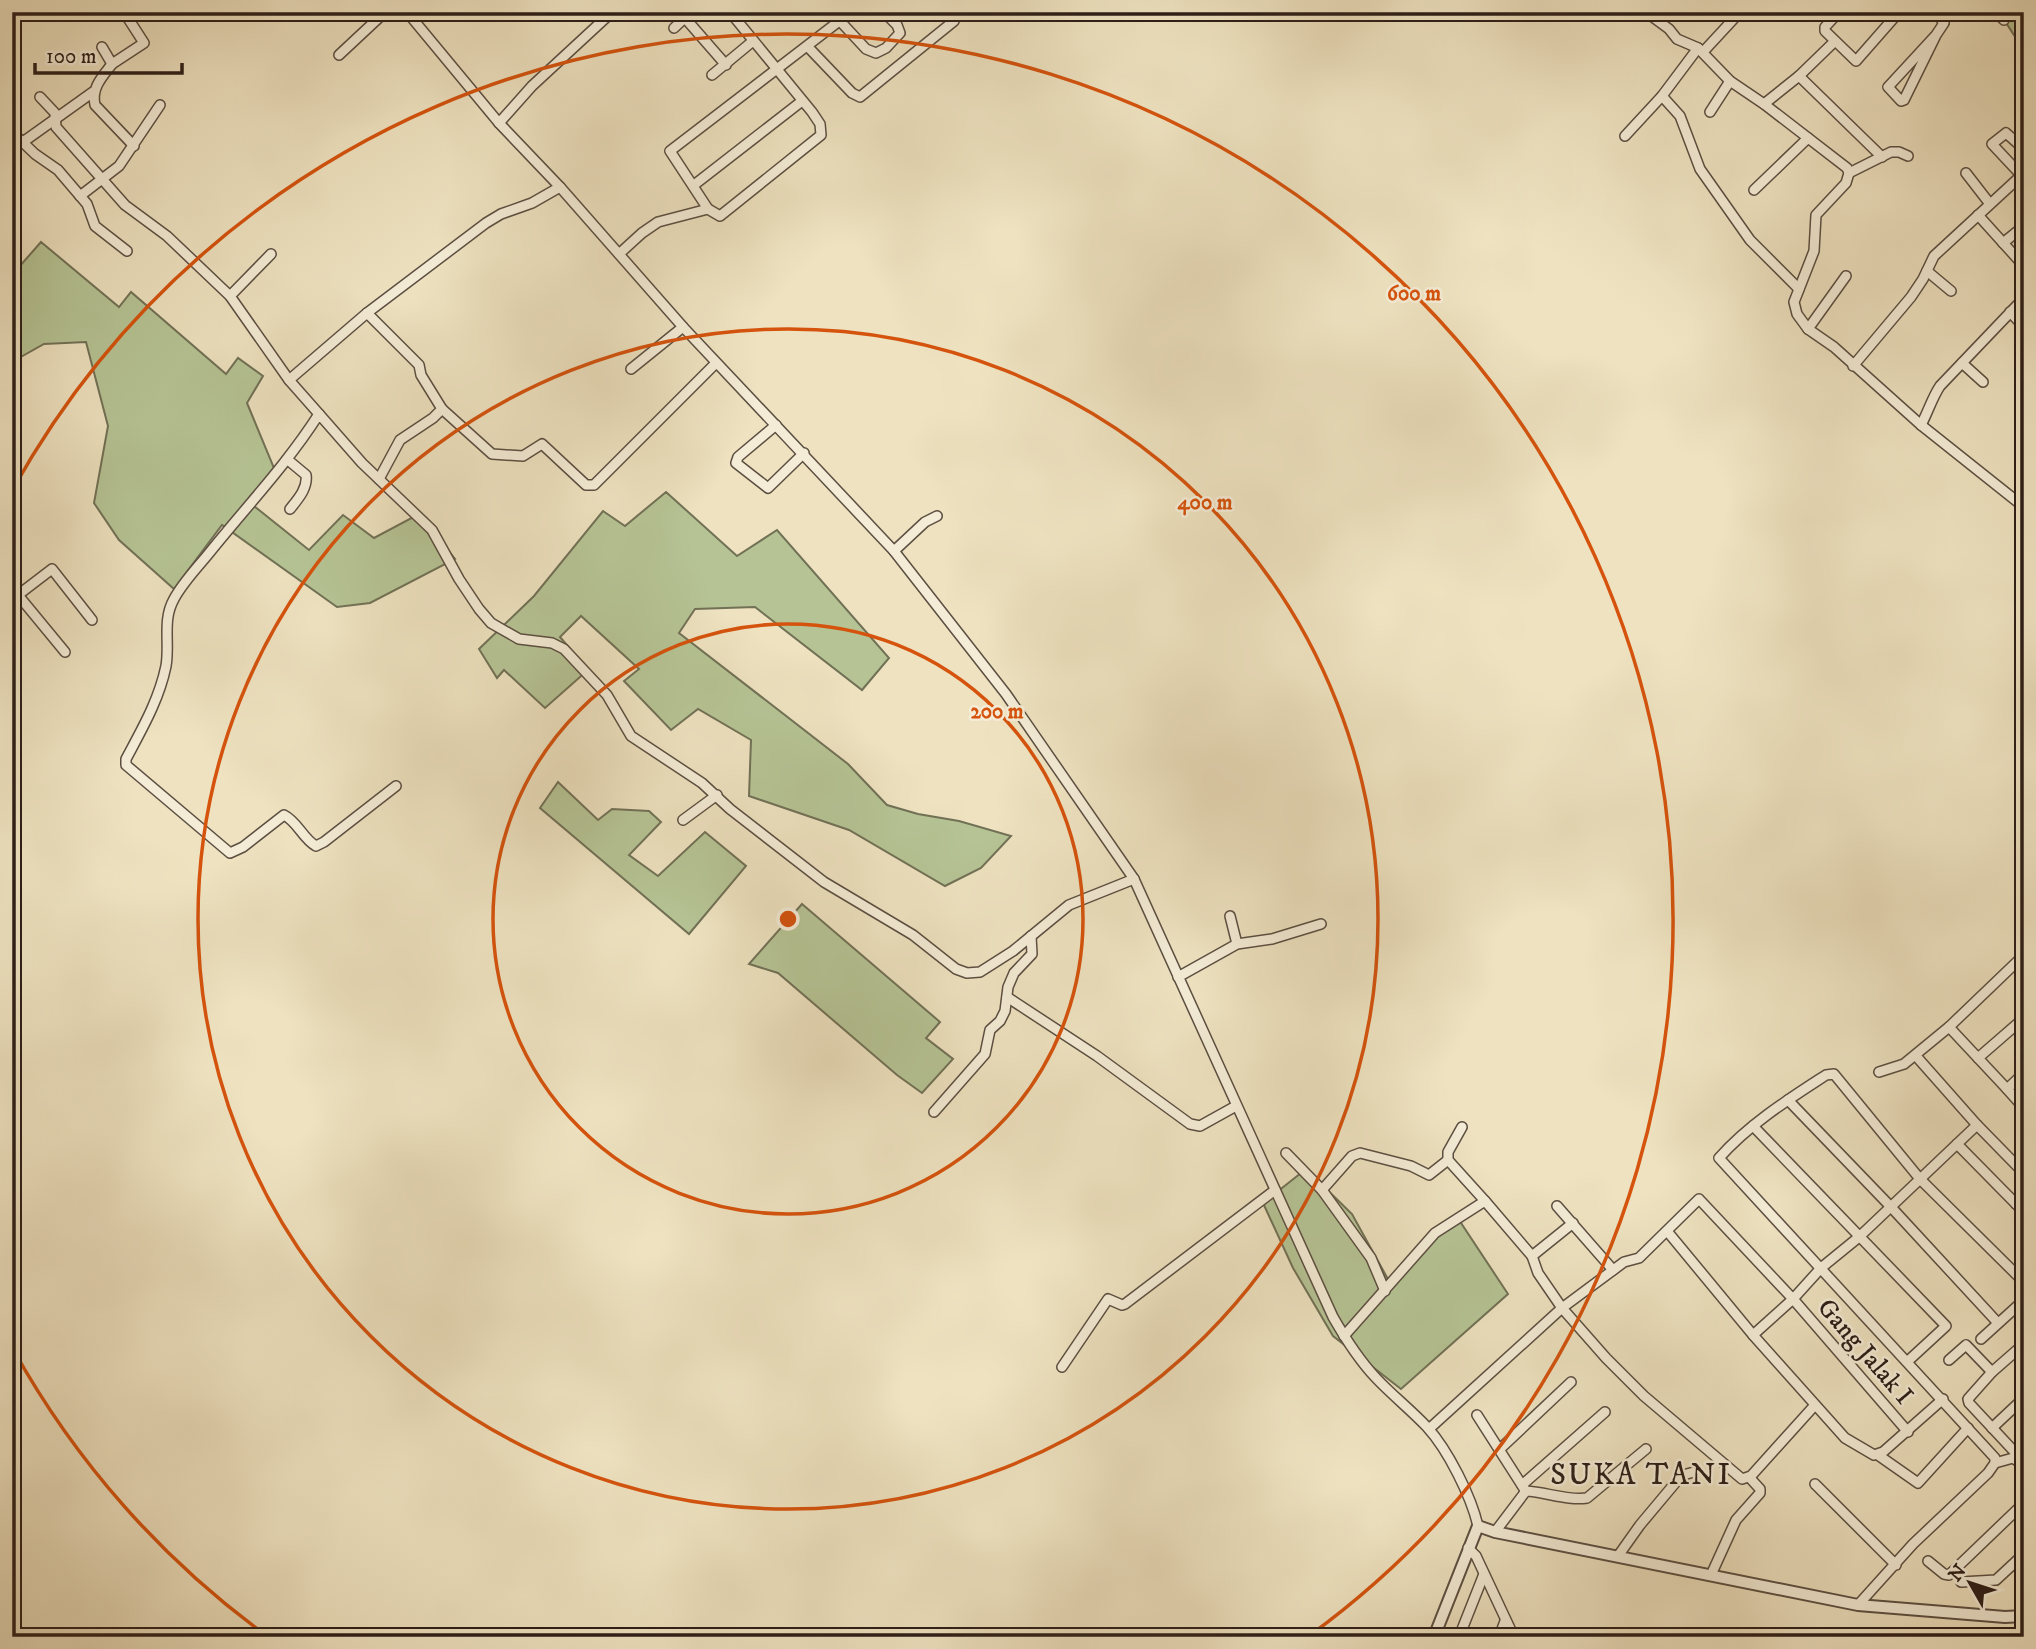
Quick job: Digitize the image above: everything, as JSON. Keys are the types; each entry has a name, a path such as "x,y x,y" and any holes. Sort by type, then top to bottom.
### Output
{"street":[{"path":"23,142 93,92 112,65 144,43 124,12"},
{"path":"339,55 385,12"},
{"path":"407,12 499,123 560,187 683,327 894,551 1006,694 1134,879 1344,1336 1374,1377 1429,1429 1460,1477 1473,1504 1478,1526 1472,1552 1434,1637"},
{"path":"499,123 532,86 612,12"},
{"path":"730,12 753,41 777,70 802,101 820,124 821,135 720,216 708,209 670,151 777,70 808,47 851,12"},
{"path":"841,21 866,49 876,53 886,48 900,33 897,25 884,12"},
{"path":"808,47 854,96 860,97 954,21 946,12"},
{"path":"1646,12 1669,29 1677,39 1700,50 1730,81 1765,104 1842,164 1849,173"},
{"path":"1626,136 1700,50 1740,12"},
{"path":"1839,12 1825,27 1825,31 1856,61 1899,12"},
{"path":"1936,12 1944,23 1904,100 1901,101 1888,87 1936,35"},
{"path":"1996,12 2004,20"},
{"path":"674,28 688,15 726,65"},
{"path":"712,75 753,41"},
{"path":"1765,104 1835,42"},
{"path":"102,47 112,65"},
{"path":"1799,76 1882,157"},
{"path":"1710,112 1730,81"},
{"path":"93,92 96,109 134,146"},
{"path":"1662,96 1680,116 1700,169 1742,229 1764,256 1799,289"},
{"path":"40,97 55,113 56,127 102,180 125,205 167,236 230,296 289,380 379,479 435,534 459,579 491,623 519,639 552,643 564,649 607,695 631,736 685,769 765,838 824,882 913,935 956,969 967,974 980,972 1013,951 1069,905 1134,879"},
{"path":"694,185 802,101"},
{"path":"80,196 119,166 160,105"},
{"path":"12,132 39,157 52,165 87,204 95,226 127,251"},
{"path":"1853,366 1910,297 1934,256 2022,174 1992,144 2006,133 2024,149"},
{"path":"1754,190 1808,138"},
{"path":"1908,156 1895,151 1849,173 1846,183 1816,215 1814,251 1794,302 1795,308 1808,329 1833,347 1921,425 2024,506"},
{"path":"1966,173 1990,204"},
{"path":"289,380 367,313 486,223 501,214 532,203 560,187"},
{"path":"620,254 642,233 659,222 708,209"},
{"path":"1978,215 2024,266"},
{"path":"2003,243 2024,226"},
{"path":"230,296 271,254"},
{"path":"1927,271 1951,291"},
{"path":"1808,329 1846,276"},
{"path":"1921,425 1930,409 1932,398 2024,298"},
{"path":"2010,312 2024,327"},
{"path":"367,313 419,365 421,375 442,409 492,454 523,456 542,444 586,485 594,485 716,363"},
{"path":"631,369 683,327"},
{"path":"1962,363 1983,382"},
{"path":"379,479 400,440 442,409"},
{"path":"319,414 288,460 172,602 167,613 168,647 163,680 154,707 126,759 126,765 230,853 243,847 284,815 316,846 396,786"},
{"path":"776,425 738,457 736,463 768,488 804,453"},
{"path":"288,460 306,474 307,480 290,509"},
{"path":"894,551 925,522 937,516"},
{"path":"65,652 14,598 52,569 92,620"},
{"path":"683,820 717,795"},
{"path":"1230,916 1237,944"},
{"path":"1178,977 1237,944 1272,939 1321,924"},
{"path":"934,1112 985,1054 988,1034 1003,1017 1008,987 1014,973 1032,954 1031,936"},
{"path":"1879,1073 1896,1069 1916,1056 2023,956"},
{"path":"1007,997 1097,1056 1190,1124 1200,1126 1237,1106"},
{"path":"1978,1058 2024,1018"},
{"path":"1949,1027 2024,1108"},
{"path":"1916,1056 1977,1125 2024,1172"},
{"path":"2007,1088 2024,1073"},
{"path":"1995,1463 1991,1452 1943,1399 1719,1160 1752,1126 1788,1100 1826,1075 1836,1076 1920,1179 2024,1282"},
{"path":"1788,1100 1891,1206 1998,1323"},
{"path":"1753,1335 1793,1299 1821,1268 1859,1237 1977,1125"},
{"path":"1752,1126 1946,1326 1908,1361"},
{"path":"1462,1127 1448,1152 1448,1160 1532,1256 1538,1273 1562,1308 1644,1396 1734,1473 1742,1479 1749,1477 1815,1405"},
{"path":"1957,1143 2024,1212"},
{"path":"1286,1153 1322,1190 1371,1258 1385,1291"},
{"path":"1322,1190 1352,1156 1360,1153 1410,1166 1429,1175 1448,1160"},
{"path":"1062,1367 1108,1299 1124,1305 1275,1190"},
{"path":"2016,1203 2024,1191"},
{"name":"Gang Jalak I","path":"1667,1231 1701,1200 1793,1299 1908,1432"},
{"path":"1344,1336 1435,1233 1485,1201"},
{"path":"1556,1206 1613,1270"},
{"path":"1532,1256 1573,1223"},
{"path":"1429,1429 1562,1308 1624,1262 1639,1258 1667,1231 1753,1335 1845,1438 1878,1455 1918,1483 1968,1428"},
{"path":"1981,1339 2024,1300"},
{"path":"2024,1344 1992,1372 1968,1399 2024,1465"},
{"path":"1950,1360 1966,1345 1992,1372"},
{"path":"1500,1449 1571,1382"},
{"path":"1992,1428 2024,1398"},
{"name":"Gang Jalak I","path":"1878,1455 1908,1432 1943,1399"},
{"path":"1495,1532 1524,1488 1605,1412"},
{"path":"1477,1415 1524,1488 1543,1492 1587,1498 1646,1449"},
{"path":"1858,1605 1913,1544 1988,1473 1995,1463 2012,1458 2024,1465"},
{"path":"1618,1556 1676,1482 1683,1475 1694,1472"},
{"path":"1711,1575 1737,1520 1760,1493 1760,1489 1749,1477"},
{"path":"1815,1484 1896,1565"},
{"path":"1928,1560 1949,1575 2024,1503"},
{"path":"1478,1526 1495,1532 1858,1605 2005,1617 2024,1616"},
{"path":"1472,1552 1514,1637"},
{"path":"1961,1581 1996,1580 2024,1554"},
{"path":"1459,1637 1483,1570"},
{"path":"1499,1637 1505,1621"}],"green space":[{"path":"1999,12 2024,12 2023,49"},
{"path":"41,242 119,307 131,292 226,374 238,358 263,376 247,403 274,468 249,502 309,550 343,515 374,538 419,514 455,559 370,603 337,607 222,525 174,589 119,540 94,503 108,426 86,342 44,344 19,358 12,355 12,275"},
{"path":"666,492 737,556 777,530 889,658 862,690 755,607 695,609 679,633 848,764 887,805 1011,836 981,868 945,886 849,830 749,796 751,740 698,709 671,730 624,681 639,669 581,616 560,637 588,670 545,708 504,670 497,678 479,649 534,596 603,511 625,526"},
{"path":"558,782 598,820 612,809 649,811 661,822 629,855 658,876 705,832 746,866 689,934 540,808"},
{"path":"802,904 940,1022 926,1038 953,1059 922,1093 897,1075 778,973 749,964"},
{"path":"1306,1169 1352,1214 1389,1281 1426,1243 1459,1220 1508,1294 1401,1389 1333,1336 1293,1268 1263,1203"}],"district":[{"name":"SUKA TANI","path":"1641,1474"}]}
